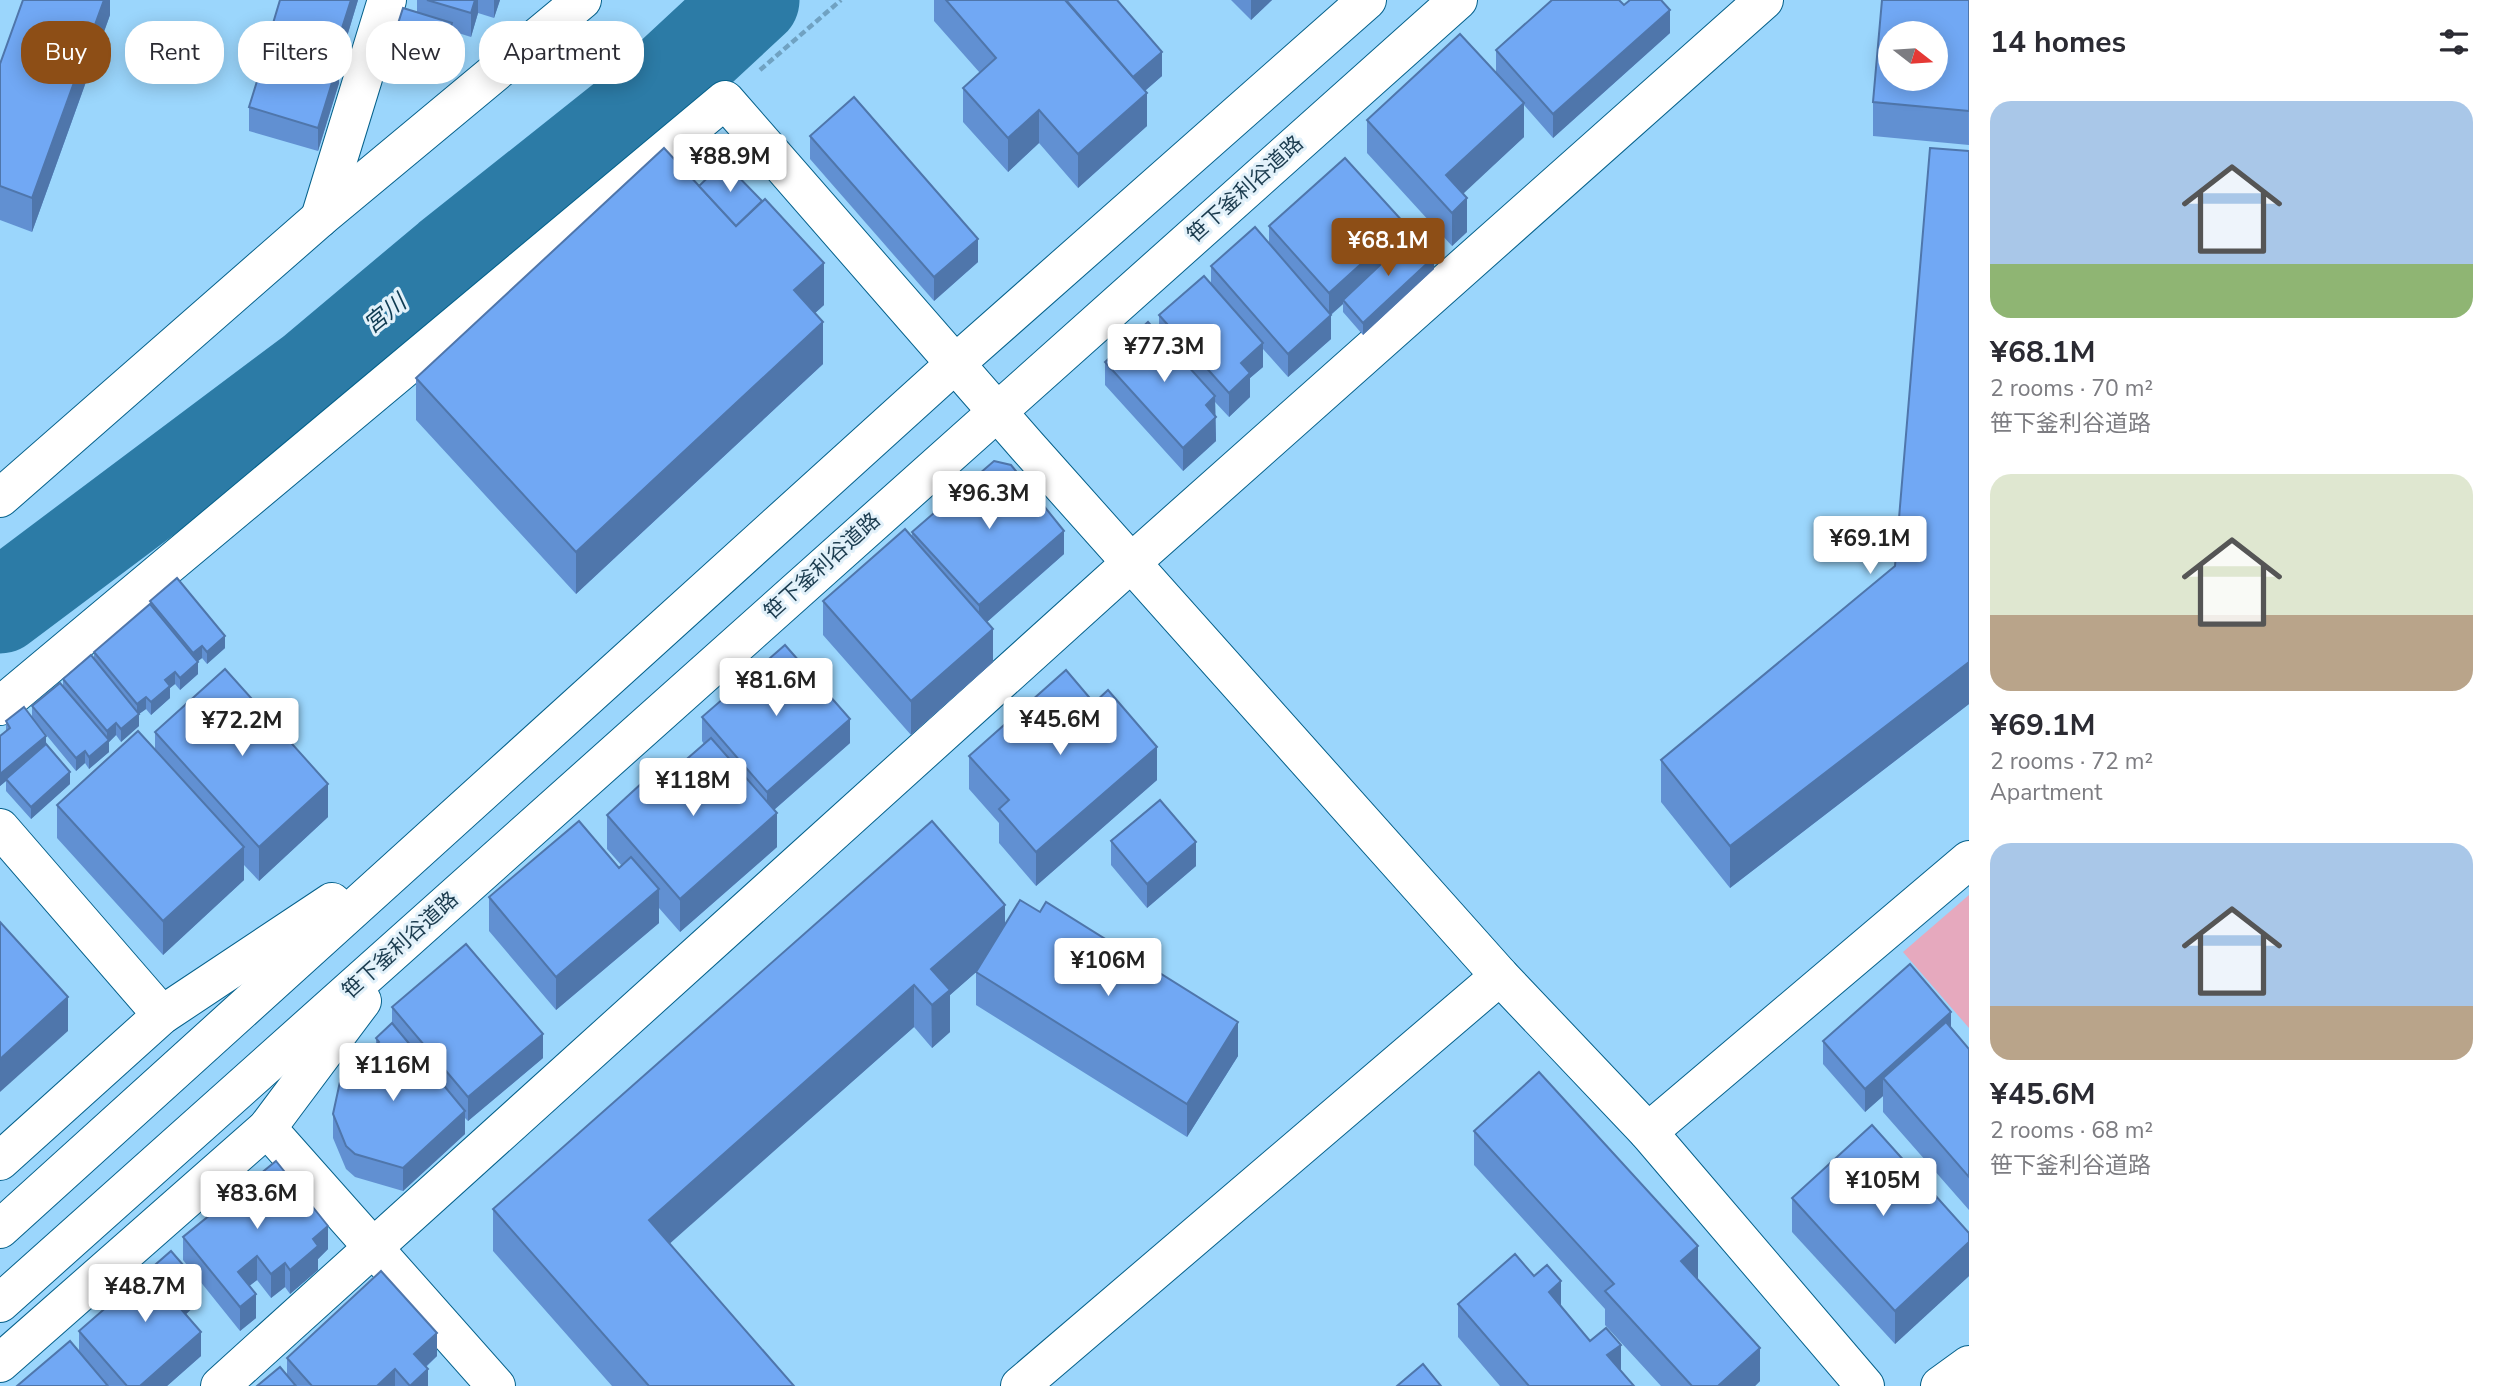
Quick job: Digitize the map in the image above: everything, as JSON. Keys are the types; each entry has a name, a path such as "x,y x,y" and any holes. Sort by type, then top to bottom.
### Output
{"street":[{"path":"320,218 387,0"},
{"path":"0,498 320,218 582,0"},
{"path":"0,1229 956,363 1367,0"},
{"name":"笹下釜利谷道路","path":"0,1303 996,410 1458,0"},
{"path":"220,1386 1132,562 1764,0"},
{"path":"0,706 725,100 996,410 1500,976 1648,1132 1865,1386"},
{"path":"0,828 162,1015"},
{"path":"0,1161 162,1015 431,836"},
{"path":"1648,1132 1969,860"},
{"path":"0,1363 267,1128 409,937"},
{"path":"1020,1386 1500,976"},
{"path":"267,1128 496,1386"},
{"path":"1940,1386 1969,1365"}],"path":[{"path":"725,100 841,0"}],"shaded area":[{"path":"1969,895 1969,1028 1903,952"}],"building":[{"path":"23,0 104,0 96,21 21,21 21,84 73,84 32,198 0,186 0,64"},
{"path":"280,0 351,0 344,21 274,21"},
{"path":"427,0 475,0 471,13"},
{"path":"946,0 1065,0 1147,93 1078,154 1039,110 1008,138 963,88 996,58"},
{"path":"1066,0 1117,0 1162,52 1133,77"},
{"path":"1552,0 1619,0 1624,5 1630,0 1661,0 1670,10 1553,114 1496,50"},
{"path":"1882,0 1969,0 1969,111 1873,102 1878,45 1878,91 1948,91 1948,21 1880,21"},
{"path":"403,8 445,21 399,21"},
{"path":"1460,34 1524,103 1446,175 1467,198 1452,213 1367,120"},
{"path":"256,84 332,84 318,128 249,107"},
{"path":"854,97 978,239 934,277 810,136"},
{"path":"664,148 736,226 765,199 824,263 794,290 823,322 576,552 416,378"},
{"path":"1930,148 1969,151 1969,662 1730,846 1661,760 1895,566"},
{"path":"1345,158 1405,224 1329,293 1269,226"},
{"path":"724,162 762,201 736,226 699,186"},
{"path":"1255,227 1331,315 1288,354 1211,266"},
{"path":"1413,234 1434,257 1363,323 1343,300"},
{"path":"1204,276 1263,343 1241,363 1250,373 1229,393 1159,315"},
{"path":"1148,322 1215,396 1206,405 1216,417 1183,448 1105,362"},
{"path":"994,461 1011,465 1064,531 979,605 912,532"},
{"path":"905,529 993,629 911,701 823,601"},
{"path":"177,578 225,636 207,652 202,646 193,653 150,601"},
{"path":"150,604 198,662 180,678 175,672 165,680 170,686 151,702 146,697 137,704 94,652"},
{"path":"785,645 850,719 767,792 702,717"},
{"path":"91,655 139,714 121,729 116,723 107,731 63,679"},
{"path":"225,669 328,784 259,847 155,732"},
{"path":"1066,670 1094,703 1108,690 1157,747 1036,852 999,809 1009,800 969,756"},
{"path":"60,683 109,740 89,757 85,751 76,758 32,706"},
{"path":"24,707 46,736 0,774 0,736 10,728 6,721"},
{"path":"138,731 244,847 163,921 57,805"},
{"path":"711,738 777,813 680,899 607,815 642,783 650,791"},
{"path":"46,744 70,772 31,807 6,779"},
{"path":"1160,800 1196,842 1147,884 1111,841"},
{"path":"579,821 619,868 631,857 659,889 556,977 489,897"},
{"path":"932,821 1005,905 931,969 950,990 932,1005 914,985 649,1220 794,1386 649,1386 493,1209"},
{"path":"1020,900 1040,912 1046,902 1238,1022 1187,1104 976,972"},
{"path":"0,922 68,997 0,1059"},
{"path":"466,944 543,1034 468,1097 392,1007"},
{"path":"1910,964 1951,1012 1865,1089 1823,1041"},
{"path":"1946,1022 1969,1049 1969,1177 1883,1078"},
{"path":"392,1023 465,1111 403,1168 355,1154 346,1146 333,1114 341,1077 379,1042 376,1038"},
{"path":"1539,1072 1698,1246 1681,1261 1760,1348 1718,1386 1692,1386 1605,1291 1614,1284 1474,1131"},
{"path":"1872,1125 1969,1233 1969,1242 1895,1311 1792,1198"},
{"path":"276,1161 328,1226 313,1239 318,1246 290,1270 285,1263 271,1274 257,1256 238,1272 256,1294 240,1307 183,1237"},
{"path":"171,1251 197,1281 174,1301 201,1332 140,1386 127,1386 79,1331"},
{"path":"1515,1254 1534,1276 1547,1265 1561,1281 1549,1292 1590,1341 1606,1328 1621,1345 1607,1355 1634,1386 1529,1386 1458,1304"},
{"path":"381,1271 437,1333 414,1354 428,1369 410,1386 395,1369 377,1386 312,1386 287,1358"},
{"path":"70,1341 108,1386 17,1386"},
{"path":"1423,1364 1441,1386 1397,1386"},
{"path":"280,1367 296,1386 257,1386"}],"waterway":[{"name":"宮川","path":"0,607 311,374 448,259 628,116 753,0"}]}
